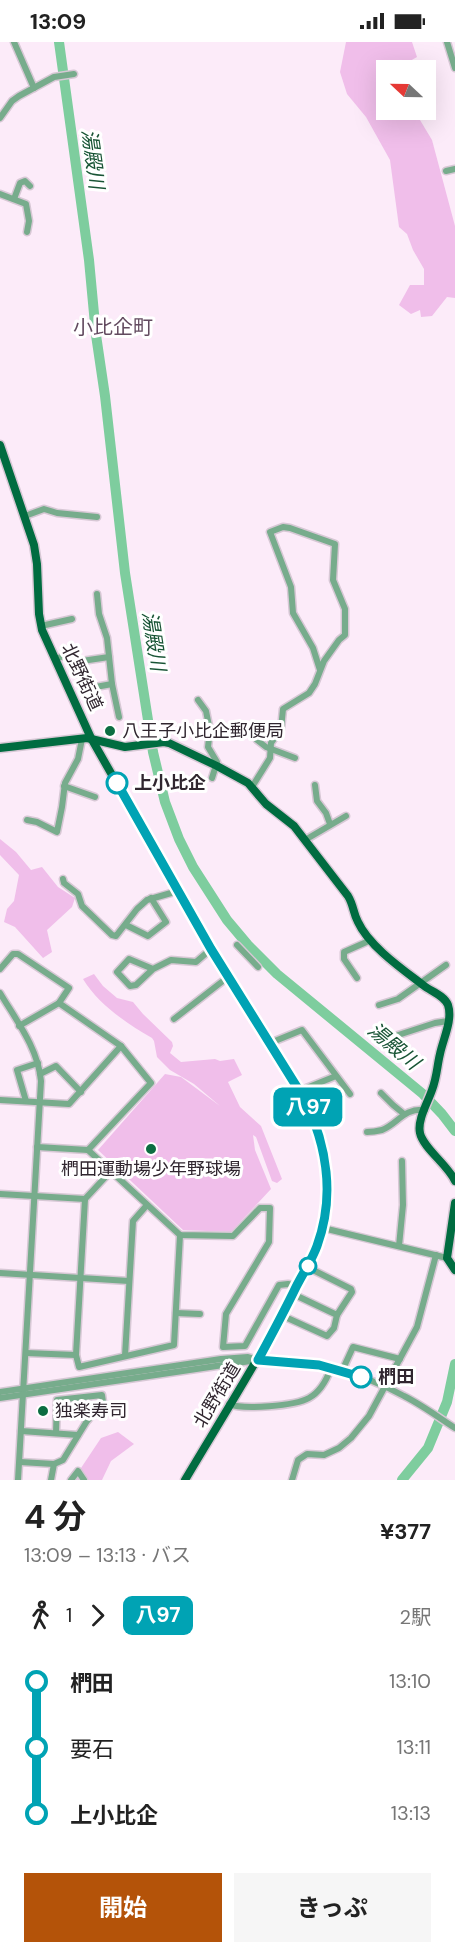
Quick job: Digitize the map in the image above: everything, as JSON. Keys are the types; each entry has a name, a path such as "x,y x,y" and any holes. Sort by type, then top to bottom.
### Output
{"main road":[{"name":"北野街道","path":"0,445 25,516 37,559 41,626 76,702 87,738 211,949 299,1091 313,1116 324,1154 327,1187 323,1228 316,1249 283,1316 185,1480"},
{"path":"0,748 87,738 121,747 161,742 174,744 245,782 266,804 294,826 348,896 355,908 357,922 371,940 385,955 420,983 452,1003 439,1056 438,1073 420,1128 422,1137 448,1168 455,1181"},
{"path":"455,1203 447,1258 455,1270"}],"street":[{"path":"14,42 34,88"},
{"path":"447,42 455,68"},
{"path":"0,118 12,101 54,77 74,74"},
{"path":"446,171 455,169"},
{"path":"14,199 21,183 25,181 30,186"},
{"path":"0,194 26,204 30,221 27,232"},
{"path":"25,516 44,509 97,518"},
{"path":"252,787 270,758 271,743 281,729 283,709 309,693 320,670 324,661 345,635 345,609 333,580 335,544 283,527 270,532 291,587 293,613 313,648 320,670"},
{"path":"97,594 99,614 107,638 112,684 119,717"},
{"path":"41,626 72,619"},
{"path":"55,659 64,657 75,662 109,657"},
{"path":"75,662 90,688 112,684"},
{"path":"198,700 206,711 210,730 208,747 216,759 217,765 212,778"},
{"path":"27,820 38,822 57,832 64,786 87,738"},
{"path":"256,740 295,758"},
{"path":"315,785 317,801 327,813 330,824"},
{"path":"64,786 95,796"},
{"path":"305,840 346,816"},
{"path":"63,879 64,883 78,894 82,906 112,935 116,936 137,909 151,898 177,891"},
{"path":"126,925 148,936 166,922 151,898"},
{"path":"357,978 344,959 344,952 371,940"},
{"path":"237,945 258,967"},
{"path":"153,969 129,960 117,972 130,986 136,985 153,969 171,960 196,962 211,949"},
{"path":"0,969 13,954 18,954 69,988 59,1003 19,1026"},
{"path":"379,1005 398,999 446,965"},
{"path":"174,1019 228,977"},
{"path":"0,993 32,1047 40,1074 18,1480"},
{"path":"59,1003 121,1046 151,1083 88,1150"},
{"path":"386,1039 448,1021"},
{"path":"270,1043 302,1030 350,1094"},
{"path":"0,1100 69,1104 121,1046"},
{"path":"26,1101 17,1070 38,1063"},
{"path":"40,1074 56,1066 81,1092"},
{"path":"299,1091 336,1076"},
{"path":"381,1093 404,1114"},
{"path":"367,1132 382,1130 415,1109 425,1110"},
{"path":"37,1147 88,1150 180,1235 233,1236 260,1208 270,1208 269,1242 226,1314 223,1347 245,1346 279,1285 288,1284 337,1315"},
{"path":"399,1246 403,1205 402,1161"},
{"path":"111,1171 85,1199 77,1365 81,1368 174,1345 180,1235"},
{"path":"0,1194 85,1199"},
{"path":"125,1356 133,1221 147,1205"},
{"path":"323,1228 447,1258"},
{"path":"292,1480 296,1464 302,1457 307,1454 329,1454 351,1438 369,1416 418,1323 436,1255"},
{"path":"283,1316 327,1336 334,1328 337,1315 352,1292 351,1289 307,1267"},
{"path":"0,1273 129,1281"},
{"path":"176,1313 200,1314"},
{"path":"342,1371 353,1347 400,1359"},
{"path":"26,1353 76,1355"},
{"path":"0,1398 24,1392 258,1360 293,1362 331,1368 385,1386 434,1414 455,1430"},
{"path":"229,1404 235,1407 273,1406 309,1399 324,1383 331,1368"},
{"path":"0,1392 24,1392"},
{"path":"20,1462 54,1464 63,1460 78,1435 103,1402 102,1395 57,1400 56,1433"},
{"path":"21,1431 78,1435"},
{"path":"51,1480 54,1464"},
{"path":"71,1480 78,1471 84,1480"}],"shaded area":[{"path":"346,42 412,42 417,57 412,60 376,60 376,120 420,120 432,140 455,226 455,298 447,297 432,316 421,317 420,310 411,314 399,305 410,285 424,285 424,269 407,234 399,227 390,160 366,117 347,94 340,72"},
{"path":"0,839 16,852 31,870 42,867 58,887 75,898 72,907 47,930 52,952 43,958 15,927 4,922 7,909 14,901 19,875 0,855"},
{"path":"94,974 103,986 117,998 133,1002 172,1042 170,1053 181,1062 234,1059 242,1075 228,1082 240,1107 261,1126 282,1179 277,1183 272,1181 256,1137 253,1135 255,1150 271,1189 231,1232 183,1230 98,1150 165,1074 181,1077 220,1106 194,1084 170,1070 157,1057 152,1038 123,1019 96,997 83,979"},
{"path":"118,1432 134,1444 111,1461 102,1480 73,1480 101,1438"}],"waterway":[{"name":"湯殿川","path":"59,42 89,260 125,573 153,752 165,802 193,867 227,920 248,945 277,974 423,1094 455,1131"},
{"name":"湯殿川","path":"402,1480 428,1448 447,1402 455,1364"}],"bus line":[{"name":"八97","path":"117,783 211,949 305,1100 313,1116 322,1147 327,1187 321,1233 313,1256 258,1360 319,1365 361,1377"}],"place":[{"name":"八王子小比企郵便局","path":"110,731"},
{"name":"上小比企","path":"117,783"},
{"name":"椚田運動場少年野球場","path":"151,1149"},
{"name":"椚田","path":"361,1377"},
{"name":"独楽寿司","path":"43,1411"}],"district":[{"name":"小比企町","path":"113,327"}]}
